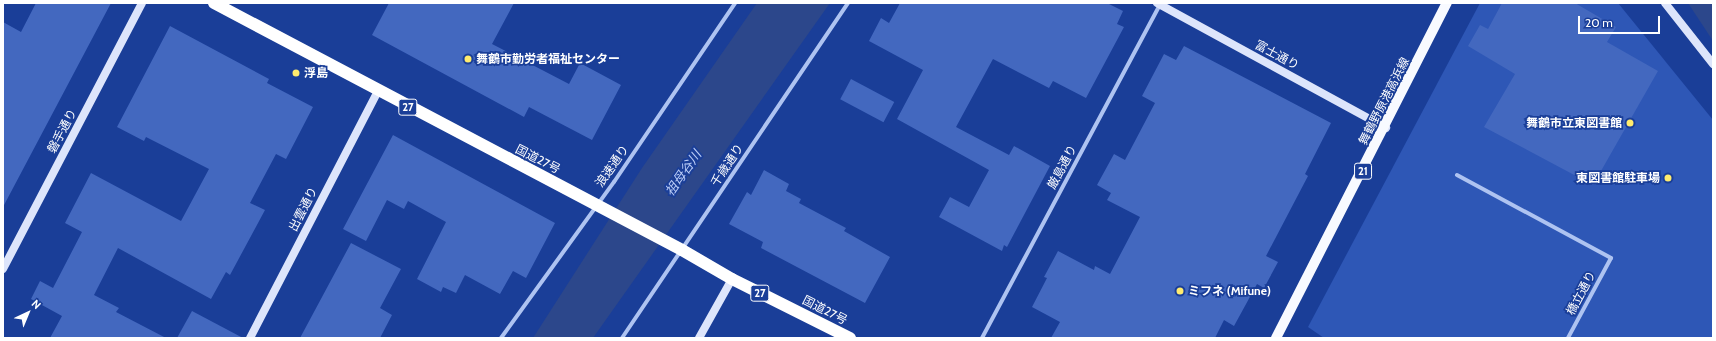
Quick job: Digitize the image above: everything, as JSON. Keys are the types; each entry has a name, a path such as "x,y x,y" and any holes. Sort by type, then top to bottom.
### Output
{"highway":[{"name":"国道27号","path":"214,3 378,92 677,247 732,279 850,338"}],"main road":[{"name":"舞鶴野原港高浜線","path":"1276,338 1386,128 1447,3"}],"street":[{"name":"磐手通り","path":"3,269 142,3"},
{"name":"浪速通り","path":"501,338 600,206 735,3"},
{"name":"千歳通り","path":"622,338 677,247 848,3"},
{"path":"1665,3 1713,64"},
{"name":"富士通り","path":"1159,4 1386,128"},
{"name":"厳島通り","path":"982,338 1159,4"},
{"name":"出雲通り","path":"250,338 378,92"},
{"name":"橋立通り","path":"1458,175 1611,258 1568,338"},
{"path":"699,338 732,279"}],"shaded area":[{"path":"1480,3 1618,3 1713,120 1713,338 1324,338 1308,327"}],"water":[{"name":"祖母谷川","path":"757,3 830,3 593,338 533,338 642,168"},
{"path":"1688,3 1713,3 1713,41"}],"building":[{"path":"36,3 111,3 3,207 3,22 21,32"},
{"name":"舞鶴市勤労者福祉センター","path":"389,3 514,3 492,44 569,84 580,63 621,85 592,140 529,107 524,117 372,35"},
{"path":"900,3 1107,3 1123,11 1117,24 1124,27 1086,98 1053,81 1049,88 993,59 956,127 1009,155 1014,146 1050,166 1007,247 1004,245 1002,251 939,217 950,197 969,207 989,170 897,119 923,70 869,41 881,18 889,23"},
{"path":"1502,3 1575,3 1616,27 1607,42 1658,71 1593,185 1484,127 1515,74 1468,46 1480,25 1488,29"},
{"path":"170,26 269,79 267,83 313,107 286,159 276,154 250,203 265,210 230,275 226,272 211,299 118,248 94,295 119,308 116,312 166,338 50,338 62,316 31,299 40,281 53,288 82,232 65,223 91,173 181,221 209,169 146,137 144,141 117,127"},
{"path":"1184,46 1331,123 1305,174 1308,176 1266,256 1278,262 1264,288 1257,284 1234,326 1224,320 1215,338 1051,338 1060,322 1032,307 1047,278 1044,277 1058,251 1094,270 1095,266 1110,274 1140,217 1107,200 1111,193 1097,185 1114,154 1125,160 1155,103 1142,96 1164,54 1176,60"},
{"path":"851,79 894,102 883,122 840,99"},
{"path":"393,135 555,223 526,278 513,271 500,294 465,275 456,293 443,287 441,292 417,279 446,222 408,201 404,209 387,200 366,241 343,229"},
{"path":"764,170 789,184 786,191 801,199 799,203 846,228 844,231 890,257 865,303 761,248 763,242 729,224 747,192 751,195"},
{"path":"351,243 401,269 380,308 392,315 380,338 300,338"},
{"path":"192,311 243,338 177,338"}],"place":[{"name":"舞鶴市勤労者福祉センター","path":"468,59"},
{"name":"浮島","path":"296,73"},
{"name":"舞鶴市立東図書館","path":"1630,123"},
{"name":"東図書館駐車場","path":"1668,178"},
{"name":"ミフネ (Mifune)","path":"1180,291"}]}
